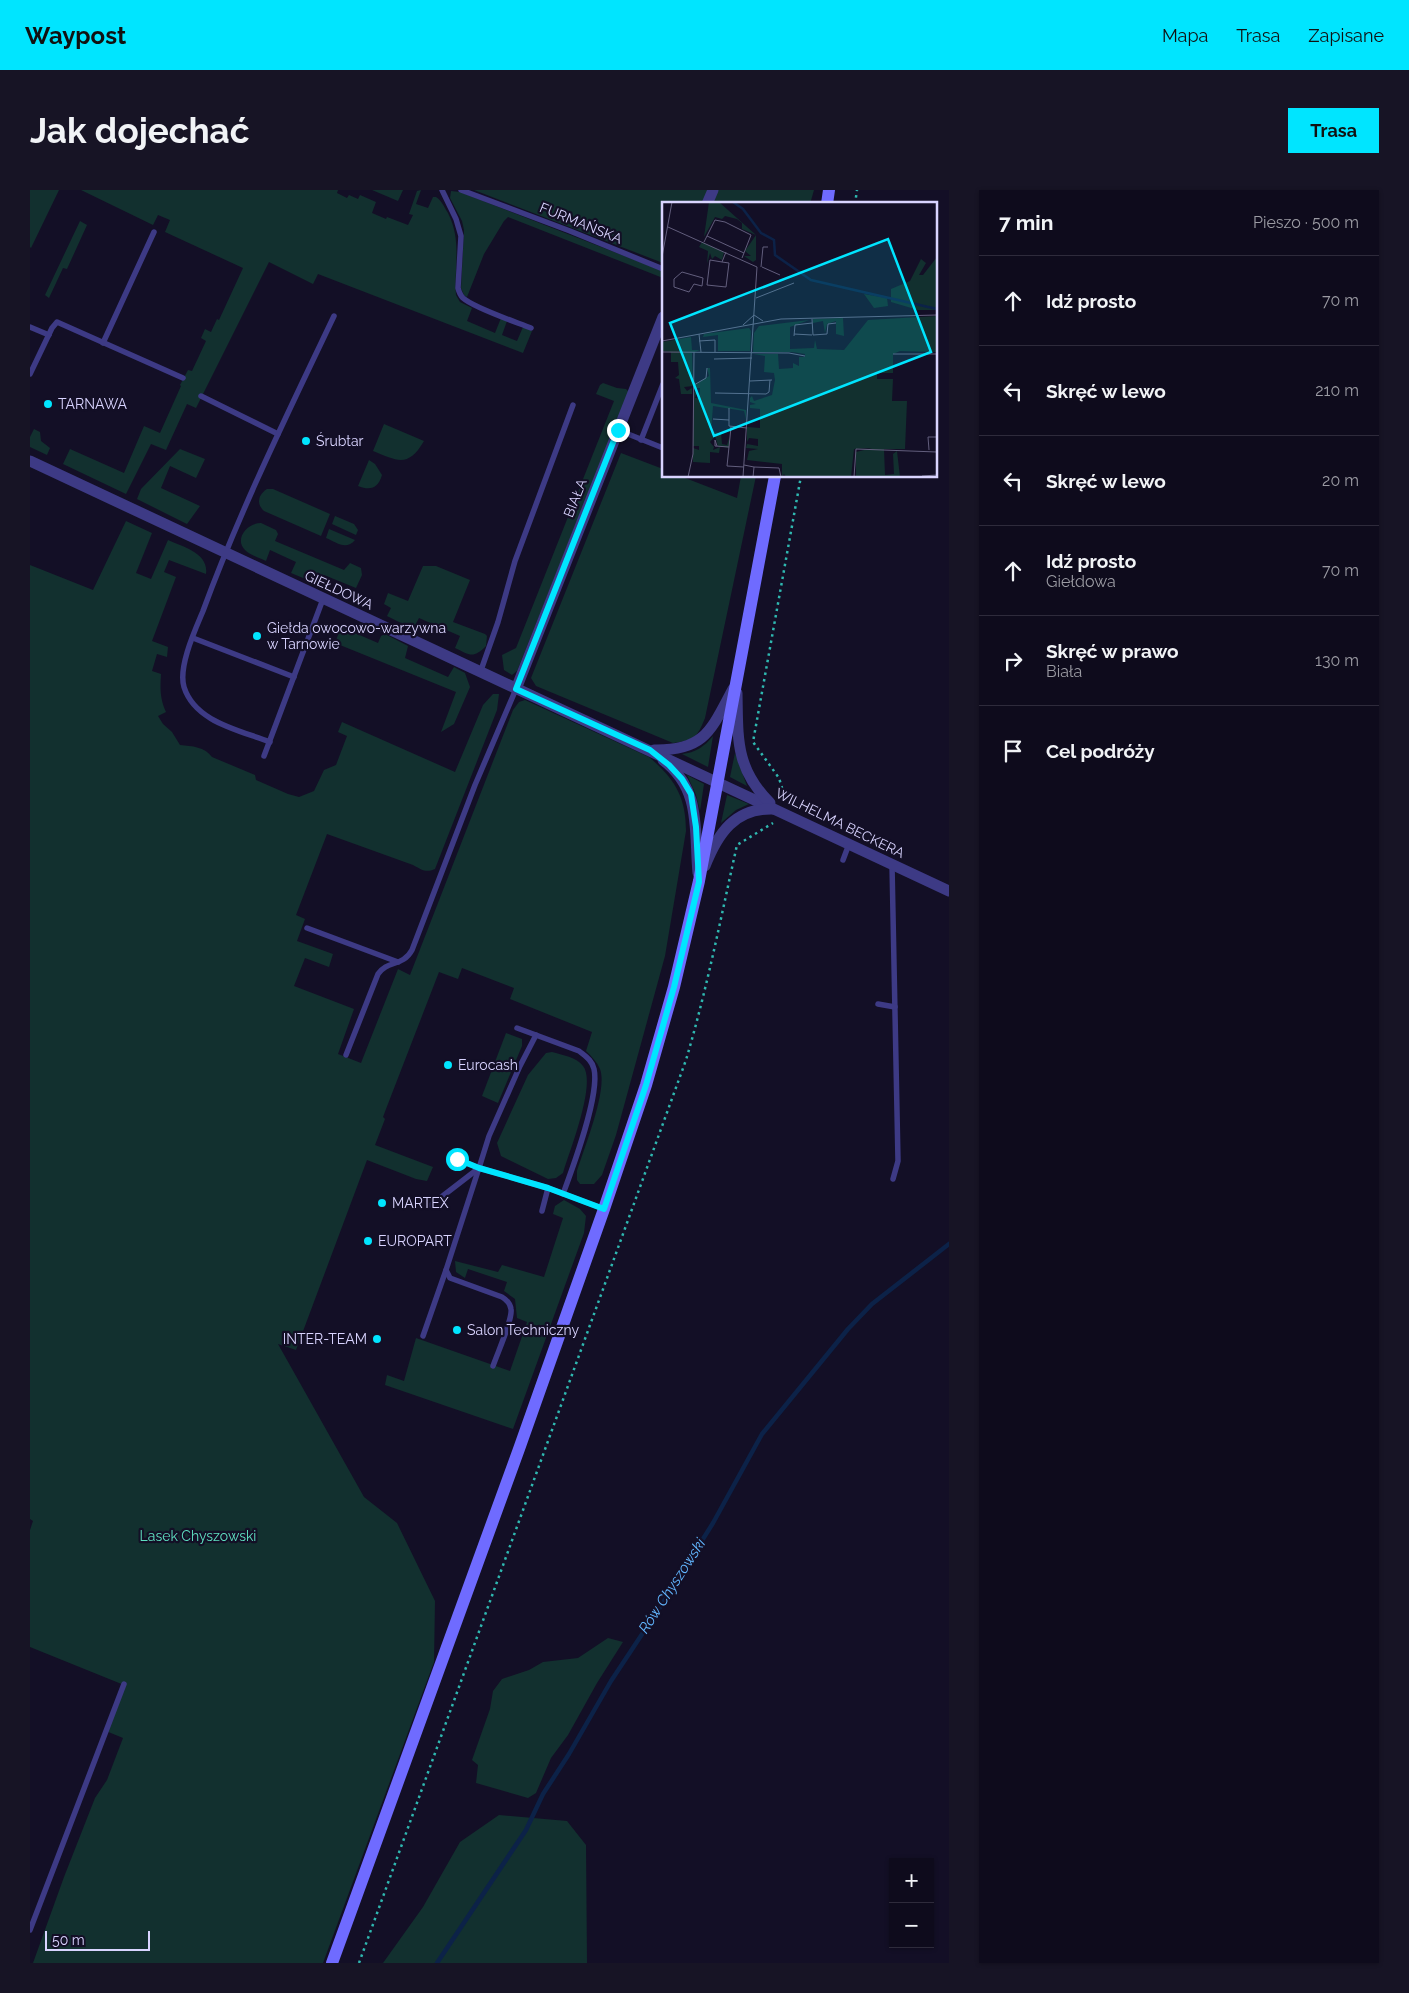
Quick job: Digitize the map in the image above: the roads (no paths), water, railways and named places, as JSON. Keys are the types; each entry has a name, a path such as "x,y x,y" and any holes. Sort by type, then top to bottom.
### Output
{"main road":[{"path":"332,1963 522,1440 646,1085 689,928 699,882 775,478"}],"street":[{"path":"709,202 713,190"},
{"name":"BIAŁA","path":"516,689 660,329"},
{"name":"GIEŁDOWA","path":"30,462 480,673 718,782"},
{"path":"650,750 684,748 704,736 716,721 737,681"},
{"path":"737,681 738,740 746,773 777,814"},
{"path":"650,750 669,765 682,779 691,794 696,827 699,882"},
{"name":"WILHELMA BECKERA","path":"718,782 777,814 849,844 949,891"},
{"path":"699,882 710,855 724,831 734,820 748,812 777,814"}],"lane":[{"path":"442,190 456,219 461,236 458,288 462,298 531,328"},
{"name":"FURMAŃSKA","path":"461,190 570,231 662,269"},
{"path":"103,343 154,232"},
{"path":"270,742 212,720 192,704 183,686 183,672 193,638 224,552 334,316"},
{"path":"30,374 57,322 183,378"},
{"path":"30,327 49,335"},
{"path":"641,440 662,387"},
{"path":"201,396 278,434"},
{"path":"480,673 498,622 515,561 573,405"},
{"path":"618,430 662,448"},
{"path":"264,756 323,599"},
{"path":"193,638 294,677"},
{"path":"346,1055 377,976 385,967 400,962 409,956 412,950 475,785 516,689"},
{"path":"843,860 849,844"},
{"path":"892,865 898,1161 893,1179"},
{"path":"307,928 400,962"},
{"path":"878,1004 895,1007"},
{"path":"517,1028 579,1051 586,1056 593,1066 594,1085 592,1097 563,1194"},
{"path":"423,1336 479,1168 483,1150 520,1066 536,1035"},
{"path":"457,1159 479,1168 548,1188 604,1209"},
{"path":"431,1205 479,1168"},
{"path":"542,1211 548,1188"},
{"path":"446,1270 450,1278 502,1297 511,1306 511,1316 493,1366"},
{"path":"30,1930 124,1684"}],"waterway":[{"name":"Rów Chyszowski","path":"437,1963 526,1830 543,1794 569,1754 611,1681 713,1523 762,1434 848,1329 872,1304 949,1244"}],"place":[{"name":"TARNAWA","path":"48,404"},
{"name":"Śrubtar","path":"306,441"},
{"name":"Giełda owocowo-warzywna w Tarnowie","path":"257,636"},
{"name":"Eurocash","path":"448,1065"},
{"name":"MARTEX","path":"382,1203"},
{"name":"EUROPART","path":"368,1241"},
{"name":"Salon Techniczny","path":"457,1330"},
{"name":"INTER-TEAM","path":"377,1339"}],"park label":[{"name":"Lasek Chyszowski","path":"198,1536"}]}
